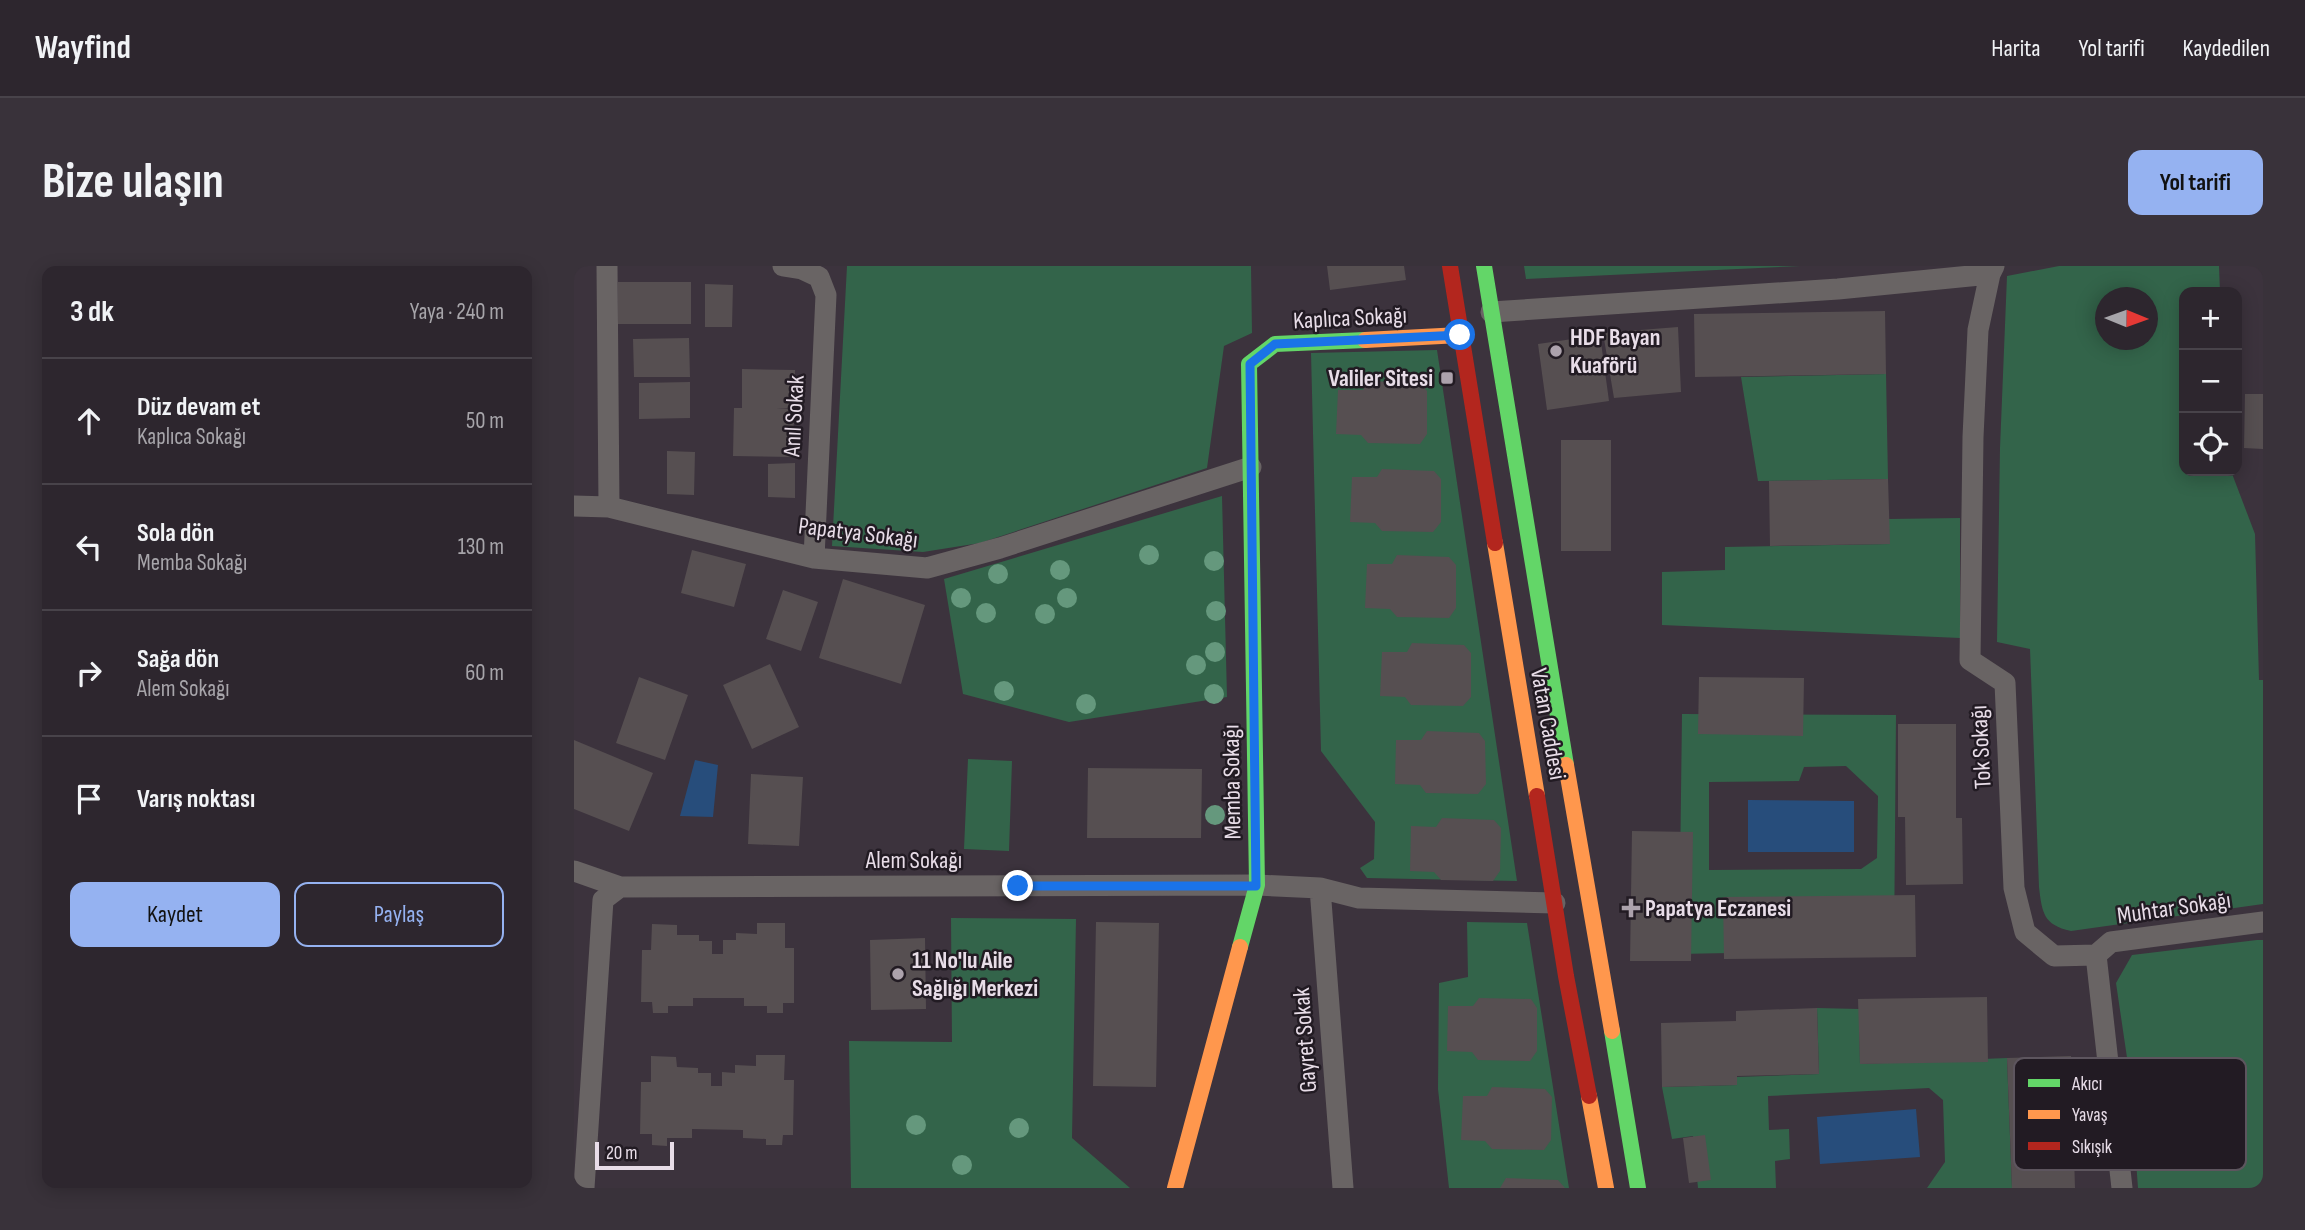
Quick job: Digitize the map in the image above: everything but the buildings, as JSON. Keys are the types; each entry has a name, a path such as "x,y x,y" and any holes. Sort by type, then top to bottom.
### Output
{"main road":[{"name":"Vatan Caddesi","path":"1450,266 1566,976 1606,1188"},
{"name":"Vatan Caddesi","path":"1484,266 1545,654 1638,1188"},
{"name":"Kaplıca Sokağı","path":"1250,364 1275,344 1460,335"},
{"name":"Memba Sokağı","path":"1175,1188 1256,886 1250,364"}],"street":[{"path":"607,266 609,507"},
{"name":"Anıl Sokak","path":"783,266 802,269 819,277 826,295 814,558"},
{"path":"1491,312 1875,276 1992,270"},
{"name":"Tok Sokağı","path":"1992,270 1978,330 1973,437 1970,660 2005,683 2014,888 2025,932 2054,956 2096,955"},
{"name":"Papatya Sokağı","path":"574,506 609,507 814,558 927,568 1000,548 1251,467"},
{"name":"Alem Sokağı","path":"574,871 620,887 1256,886 1320,888 1359,898 1555,903"},
{"path":"584,1188 583,1066 603,900 620,887"},
{"name":"Gayret Sokak","path":"1320,888 1343,1188"},
{"name":"Muhtar Sokağı","path":"2096,955 2111,942 2263,922"},
{"path":"2096,955 2107,1058"},
{"path":"2120,1170 2122,1188"}],"green space":[{"path":"847,266 1251,266 1252,333 1224,346 1207,468 980,543 923,552 832,546"},
{"path":"1524,266 1800,266 1526,279"},
{"path":"2059,266 2219,266 2220,287 2179,287 2179,476 2233,476 2255,534 2259,680 2263,680 2263,904 2071,931 2055,925 2046,916 2039,887 2030,649 1997,642 2000,448 2007,276"},
{"path":"1437,350 1517,881 1367,878 1360,868 1374,859 1375,822 1321,751 1311,353"},
{"path":"1886,374 1888,479 1758,481 1741,377"},
{"path":"1222,496 1227,697 1069,722 963,694 944,579"},
{"path":"1960,518 1960,638 1662,625 1662,572 1725,570 1725,547 1889,544 1889,519"},
{"path":"1682,714 1896,715 1894,950 1679,954","holes":["1846,766 1878,796 1877,858 1861,869 1709,870 1709,782 1799,781 1804,767"]},
{"path":"968,759 1012,761 1009,851 964,849"},
{"path":"951,918 1076,919 1072,1138 1130,1188 851,1188 849,1041 952,1042"},
{"path":"1467,922 1527,923 1569,1188 1449,1188 1438,1089 1439,983 1468,977"},
{"path":"2263,940 2263,1188 2138,1188 2137,1170 2246,1170 2246,1058 2127,1058 2116,983 2132,955"},
{"path":"1817,1008 1859,1009 1860,1064 2007,1058 2012,1188 1927,1188 1945,1162 1943,1100 1929,1088 1768,1096 1769,1130 1789,1129 1790,1159 1775,1161 1776,1188 1698,1188 1693,1136 1672,1139 1662,1087 1737,1085 1737,1077 1819,1074"}],"water":[{"path":"695,760 718,765 713,817 680,816"},
{"path":"1748,800 1854,801 1854,852 1748,852"},
{"path":"1916,1109 1920,1157 1820,1164 1817,1117"}],"traffic: fast":[{"path":"1484,266 1566,765"},
{"path":"1240,947 1257,885 1249,364 1275,344 1365,340"},
{"path":"1612,1031 1638,1188"}],"traffic: slow":[{"path":"1365,340 1460,335"},
{"path":"1495,543 1537,796"},
{"path":"1566,765 1612,1031"},
{"path":"1175,1188 1240,947"},
{"path":"1589,1096 1606,1188"}],"traffic: jam":[{"path":"1450,266 1495,543"},
{"path":"1537,796 1566,976 1589,1096"}],"place":[{"name":"HDF Bayan Kuaförü","path":"1556,351"},
{"name":"Valiler Sitesi","path":"1447,378"},
{"name":"Papatya Eczanesi","path":"1631,908"},
{"name":"11 No'lu Aile Sağlığı Merkezi","path":"898,974"}],"route":[{"path":"1018,886 1256,886 1250,364 1275,344 1460,335"}]}
